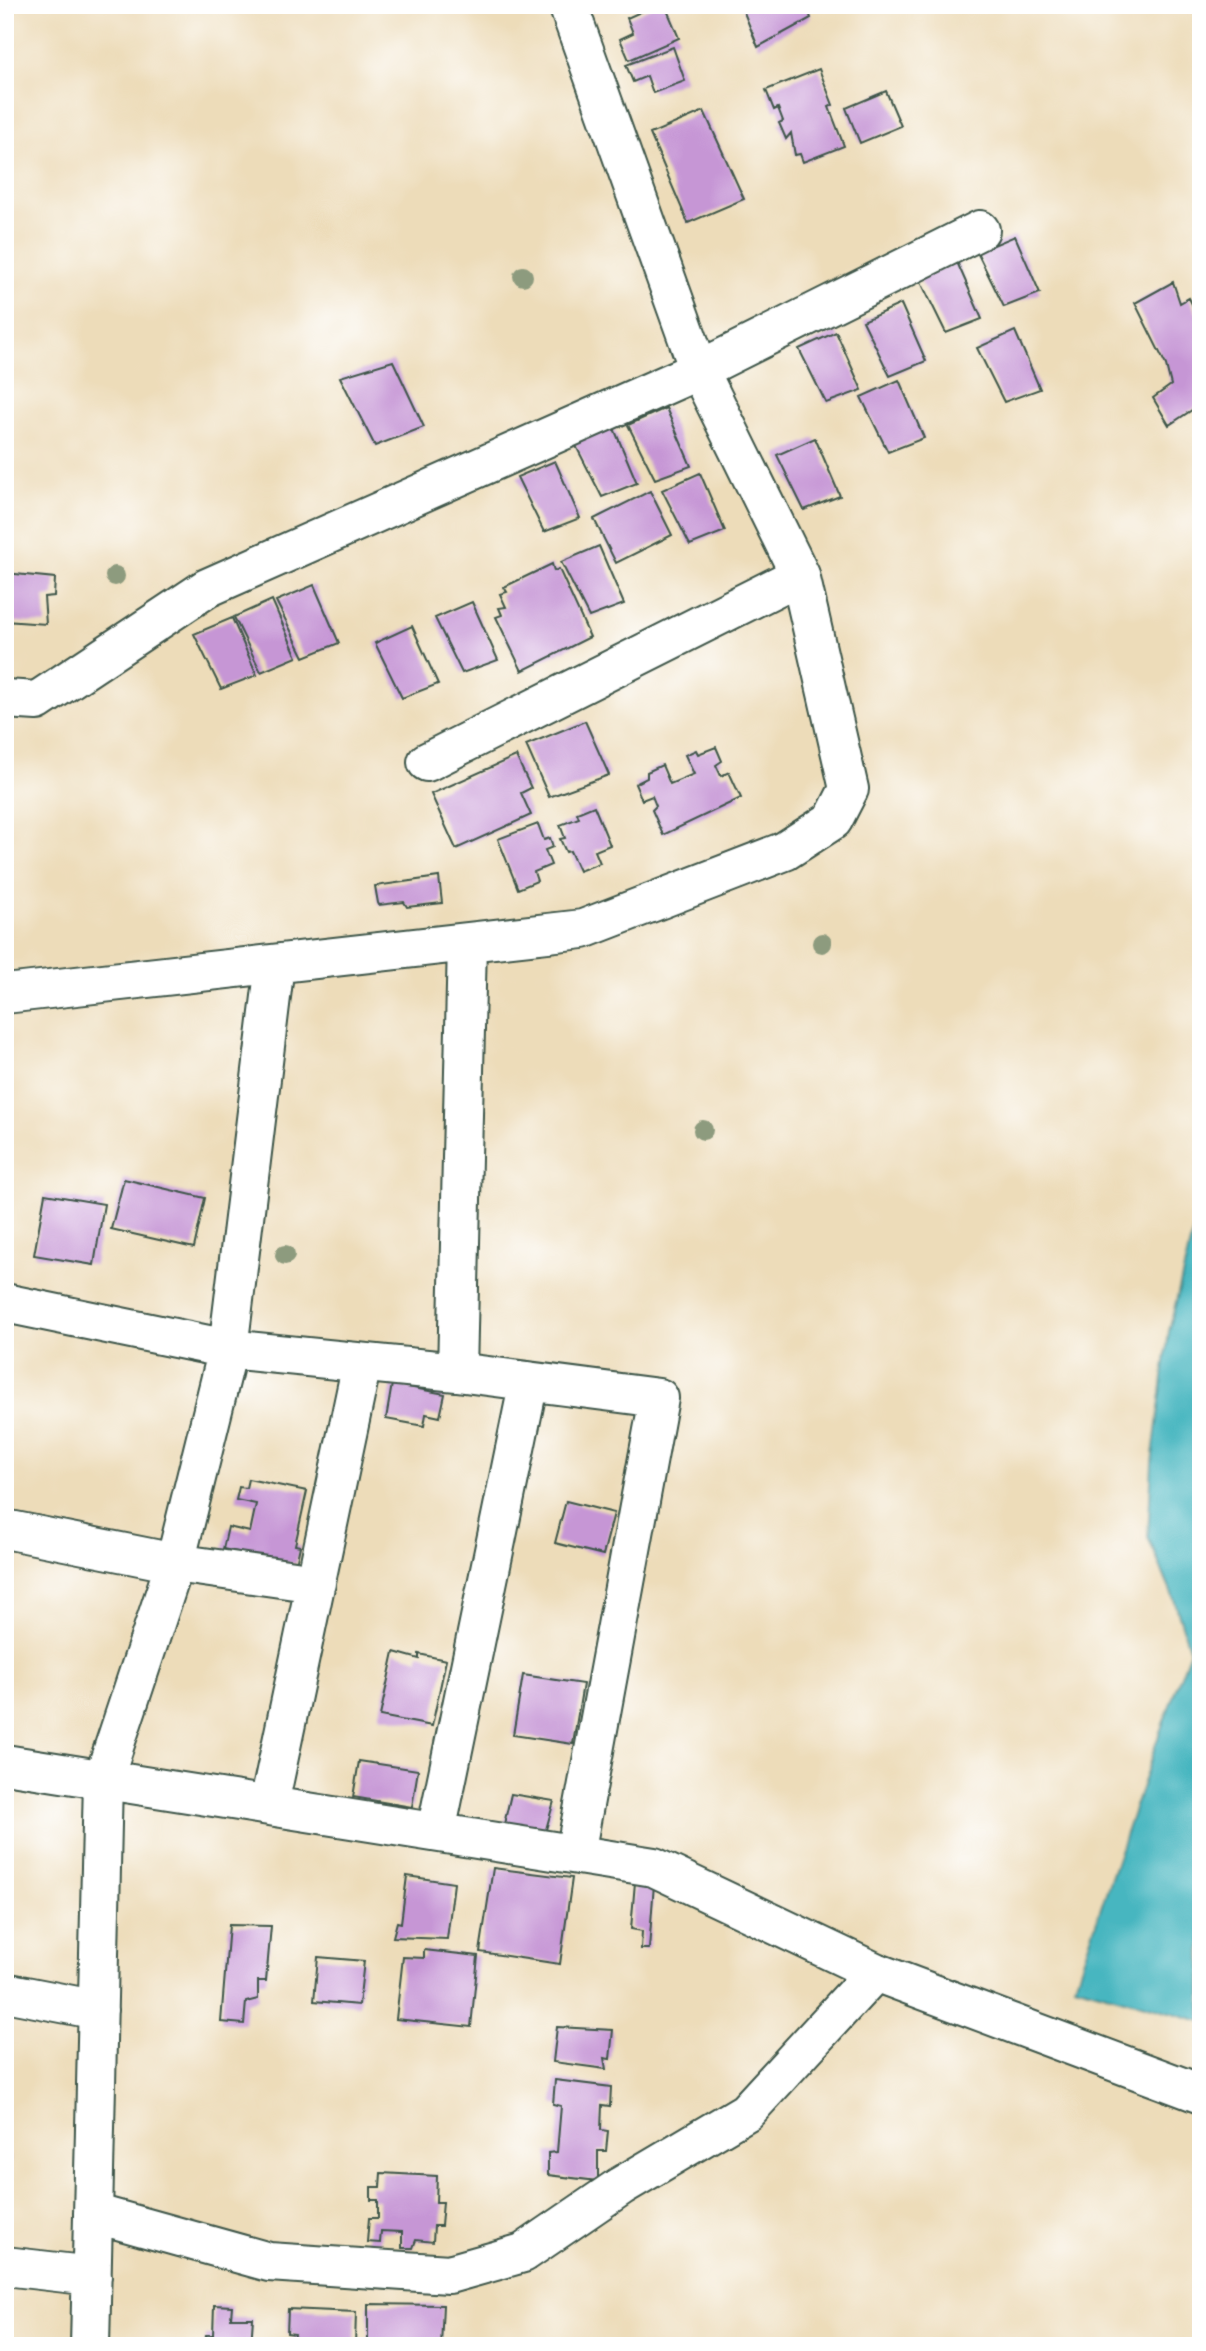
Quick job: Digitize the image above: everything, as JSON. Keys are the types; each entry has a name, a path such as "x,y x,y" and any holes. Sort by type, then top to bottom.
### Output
{"street":[{"path":"9,1000 275,964 583,929 785,851 833,820 849,789 800,575 699,370 568,5"},
{"path":"5,699 37,701 207,588 699,370 980,230"},
{"path":"427,762 800,575"},
{"path":"457,1372 467,943"},
{"path":"90,2346 103,1780 175,1563 228,1349 275,964"},
{"path":"5,1303 228,1349 457,1372 659,1398 575,1854"},
{"path":"269,1804 362,1363"},
{"path":"436,1832 530,1381"},
{"path":"5,1529 175,1563 316,1583"},
{"path":"5,1764 654,1867 875,1972 1201,2094"},
{"path":"93,2213 269,2262 449,2274 523,2253 621,2186 746,2112 875,1972"},
{"path":"5,1992 98,2010"},
{"path":"5,2266 92,2276"}],"water":[{"path":"1201,1198 1201,2021 1075,1985 1190,1651 1174,1599 1148,1537 1152,1463 1169,1331"}],"building":[{"path":"656,5 665,5 679,38 629,60 620,39 633,33 627,18"},
{"path":"741,5 806,5 811,18 758,47"},
{"path":"673,47 685,81 653,93 647,76 633,82 626,65"},
{"path":"819,69 833,105 829,107 844,146 803,162 800,154 795,155 791,133 786,139 779,123 783,121 778,108 774,110 766,90"},
{"path":"886,91 901,126 860,143 846,108"},
{"path":"704,111 744,199 688,223 650,134"},
{"path":"1015,236 1040,293 1004,307 977,252"},
{"path":"957,262 982,319 946,333 919,278"},
{"path":"1173,282 1180,303 1189,298 1201,322 1201,404 1169,425 1153,398 1171,385 1166,365 1135,303"},
{"path":"901,304 926,361 890,376 863,321"},
{"path":"1015,331 1040,389 1004,402 977,348"},
{"path":"836,332 862,390 826,403 799,349"},
{"path":"393,361 424,427 375,446 340,377"},
{"path":"899,380 924,438 888,452 861,397"},
{"path":"666,408 691,466 655,479 628,425"},
{"path":"613,426 637,483 602,497 574,442"},
{"path":"815,438 840,496 804,510 777,455"},
{"path":"555,461 580,518 544,532 517,477"},
{"path":"700,473 725,531 690,545 662,490"},
{"path":"650,491 672,535 616,563 594,519"},
{"path":"599,546 624,604 589,617 561,562"},
{"path":"552,564 554,571 559,569 590,637 522,671 496,617 502,615 499,608 506,607 500,594 507,592 504,587"},
{"path":"5,573 55,578 54,596 44,597 46,624 5,621"},
{"path":"314,585 339,643 304,657 276,601"},
{"path":"272,600 297,657 261,672 234,617"},
{"path":"472,602 498,660 462,673 435,618"},
{"path":"232,618 257,675 221,689 194,634"},
{"path":"412,626 438,684 402,698 375,643"},
{"path":"585,721 609,775 549,797 526,745"},
{"path":"716,747 722,761 716,765 721,776 729,772 741,798 663,835 652,810 656,806 652,796 642,800 635,784 647,778 647,772 662,765 670,784 694,774 685,755 696,750 698,754"},
{"path":"516,756 531,788 521,793 531,815 456,849 431,794"},
{"path":"594,806 610,845 595,851 600,863 579,871 570,851 566,852 560,839 565,838 560,825 579,818 577,813"},
{"path":"538,824 544,840 550,838 553,847 545,850 551,865 534,872 537,881 518,889 498,839"},
{"path":"439,877 442,903 407,907 404,902 378,903 375,886"},
{"path":"124,1179 205,1198 194,1248 111,1229"},
{"path":"45,1194 104,1204 94,1265 34,1255"},
{"path":"392,1384 445,1394 440,1417 426,1414 424,1426 386,1419"},
{"path":"248,1479 307,1491 295,1545 300,1546 296,1564 223,1549 228,1527 250,1532 256,1504 236,1500 239,1487 246,1488"},
{"path":"566,1501 614,1513 603,1555 555,1543"},
{"path":"394,1652 419,1659 419,1654 446,1660 432,1726 380,1716"},
{"path":"523,1675 583,1684 573,1744 513,1735"},
{"path":"359,1761 418,1770 412,1807 353,1797"},
{"path":"511,1794 554,1801 543,1840 502,1833"},
{"path":"493,1868 572,1878 560,1964 480,1952"},
{"path":"407,1876 454,1883 447,1939 393,1937 397,1922 401,1923"},
{"path":"635,1882 654,1884 649,1949 641,1949 642,1931 631,1929"},
{"path":"229,1925 271,1926 266,1981 258,1981 258,1999 246,2002 244,2024 221,2022"},
{"path":"424,1950 478,1956 471,2027 396,2019 403,1957 424,1958"},
{"path":"318,1957 364,1961 359,2005 314,2001"},
{"path":"557,2027 613,2030 610,2059 604,2058 606,2069 553,2062"},
{"path":"555,2080 611,2087 610,2106 602,2105 601,2130 608,2131 606,2151 598,2151 598,2181 548,2175 548,2153 557,2152 561,2106 553,2104"},
{"path":"5,2155 11,2156 7,2181 5,2181"},
{"path":"381,2173 437,2176 436,2202 443,2202 441,2226 434,2226 433,2242 416,2240 413,2248 402,2248 402,2232 381,2231 380,2243 367,2242 369,2218 378,2218 378,2200 371,2200 371,2187 380,2187"},
{"path":"368,2304 443,2305 441,2346 368,2346"},
{"path":"214,2305 232,2306 231,2318 253,2318 251,2346 205,2346 206,2335 213,2335"},
{"path":"288,2309 356,2312 355,2346 293,2346 295,2334 287,2333"},
{"path":"557,2341 576,2342 575,2346 556,2346"}]}
